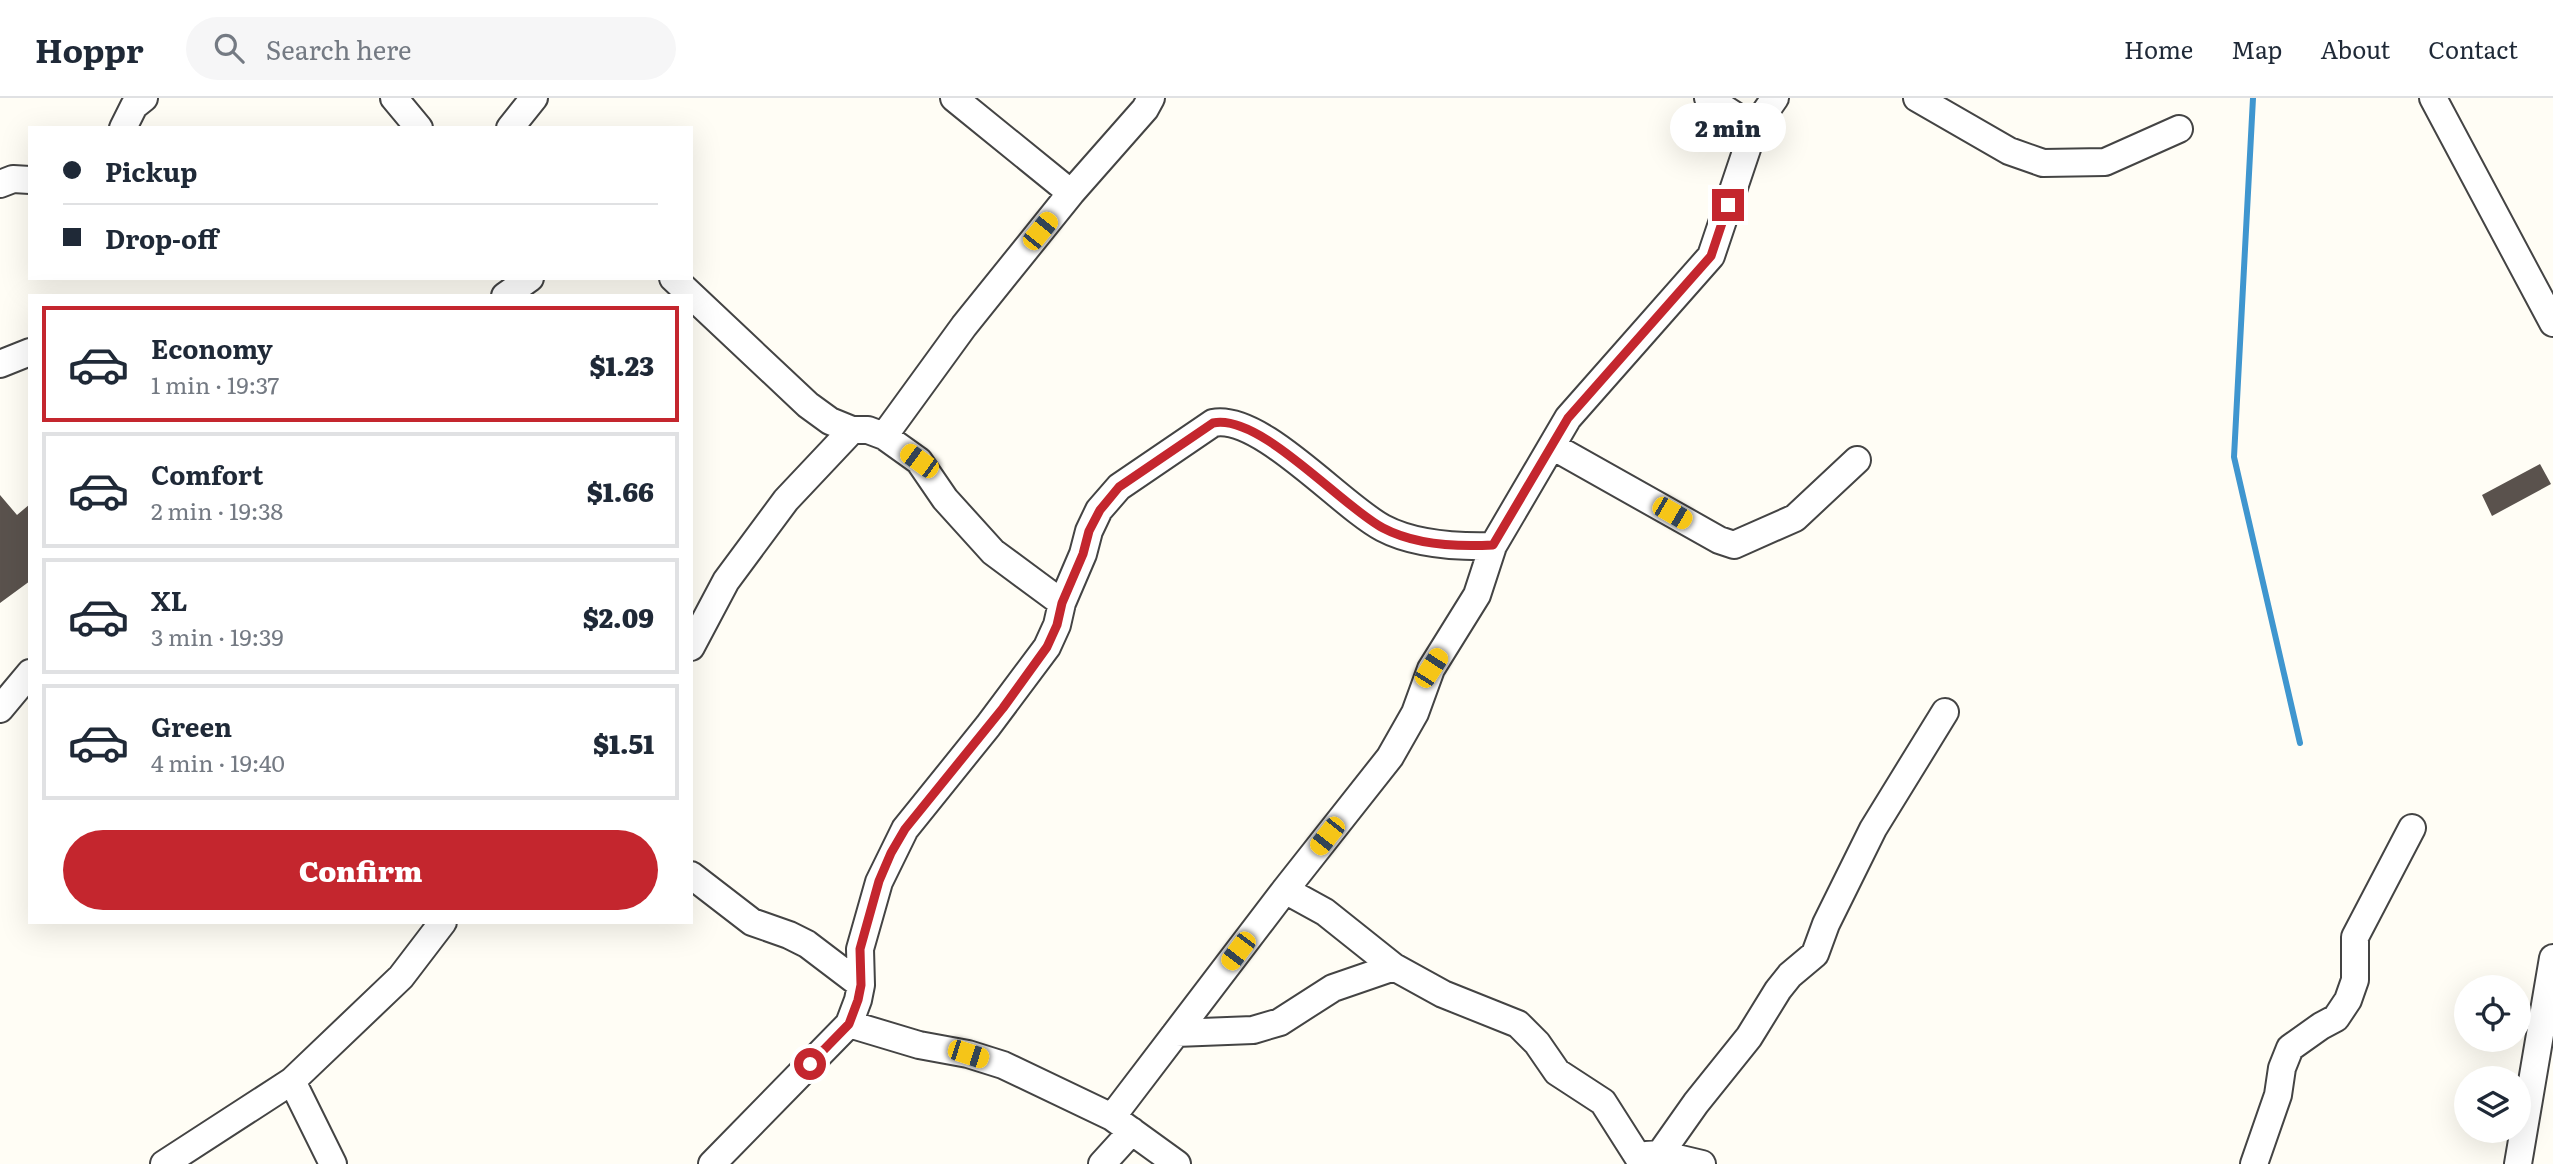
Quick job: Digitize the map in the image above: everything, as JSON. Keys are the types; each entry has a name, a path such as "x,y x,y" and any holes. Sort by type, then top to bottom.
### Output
{"street":[{"path":"124,126 134,106 144,98"},
{"path":"394,98 417,126"},
{"path":"512,126 534,98"},
{"path":"954,98 1071,193"},
{"path":"884,436 964,326 1071,193 1145,109 1151,98"},
{"path":"1708,98 1754,128"},
{"path":"1102,1164 1122,1124 1177,1033 1390,758 1415,713 1431,668 1476,596 1493,545 1568,418 1711,256 1754,128 1774,98"},
{"path":"1917,98 2009,151 2043,163 2105,162 2179,129"},
{"path":"2433,98 2553,323"},
{"path":"0,184 13,179 28,180"},
{"path":"508,294 527,280"},
{"path":"675,280 690,294"},
{"path":"693,297 808,405 830,421 852,430 868,430 884,436 919,461 944,499 993,552 1062,603"},
{"path":"0,364 28,353"},
{"path":"712,1164 849,1024 861,985 860,949 879,881 891,853 905,829 1003,708 1047,647 1094,520 1119,487 1213,423 1225,420 1238,424 1296,460 1370,521 1385,530 1446,545 1493,545"},
{"path":"693,643 726,581 786,500 852,430"},
{"path":"1552,446 1719,540 1734,545 1795,518 1857,460"},
{"path":"0,709 28,675"},
{"path":"1643,1158 1696,1103 1749,1037 1790,975 1815,954 1826,924 1872,829 1945,712"},
{"path":"2254,1164 2278,1095 2282,1068 2290,1048 2336,1018 2348,1000 2356,980 2355,937 2412,828"},
{"path":"693,877 752,922 807,944 861,985"},
{"path":"1285,891 1325,912 1394,967 1443,994 1518,1024 1537,1043 1557,1072 1603,1102 1643,1158 1702,1164"},
{"path":"164,1164 292,1081 401,977 441,924"},
{"path":"2518,1164 2553,958"},
{"path":"1177,1033 1253,1030 1280,1021 1333,988 1394,967"},
{"path":"849,1024 919,1045 968,1054 1003,1065 1122,1124 1177,1164"},
{"path":"292,1081 333,1164"}],"building":[{"path":"2540,464 2551,484 2492,516 2482,495"},
{"path":"0,495 17,515 28,506 28,582 0,603"}],"waterway":[{"path":"2253,98 2234,457 2300,743"}],"route":[{"path":"810,1064 849,1024 861,985 860,949 879,881 891,853 905,829 1003,708 1047,647 1083,554 1089,531 1100,510 1119,487 1213,423 1225,420 1238,424 1296,460 1370,521 1385,530 1446,545 1493,545 1568,418 1711,256 1728,205"}]}
